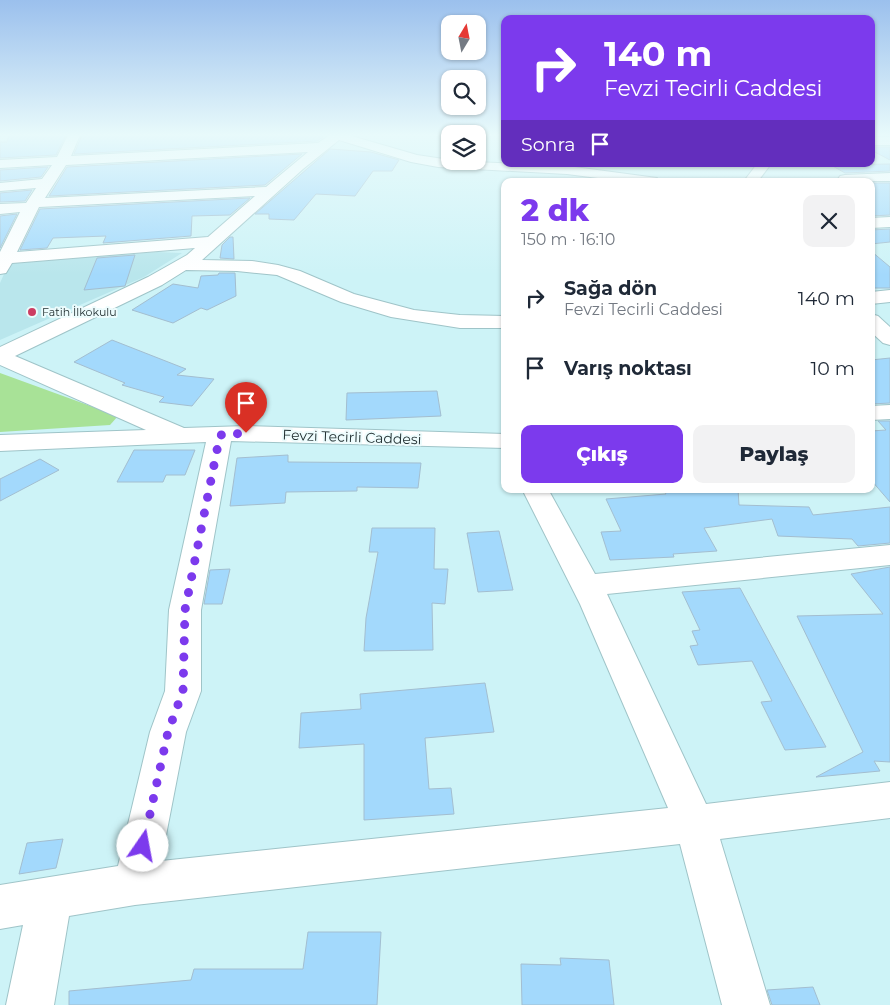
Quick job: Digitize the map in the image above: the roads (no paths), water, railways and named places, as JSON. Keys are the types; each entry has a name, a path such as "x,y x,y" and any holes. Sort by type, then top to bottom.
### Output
{"street":[{"path":"0,356 155,281 193,259 280,182"},
{"path":"0,187 47,184"},
{"path":"2,262 32,205 47,184"},
{"path":"0,209 32,205 269,191"},
{"path":"875,223 890,222"},
{"path":"2,262 211,242"},
{"path":"183,264 261,268 288,273 327,291 392,312 444,319 501,322"},
{"path":"875,298 890,296"},
{"path":"875,324 890,339"},
{"path":"0,356 183,437"},
{"path":"875,414 890,412"},
{"name":"Fevzi Tecirli Caddesi","path":"0,443 246,433 501,445"},
{"path":"135,884 168,732 183,691 185,610 220,435"},
{"path":"537,493 596,604 695,824 746,1005"},
{"path":"585,586 890,555"},
{"path":"0,907 135,884 695,824 890,800"},
{"path":"30,1005 50,899"}],"place":[{"name":"Fatih İlkokulu","path":"32,312"}]}
